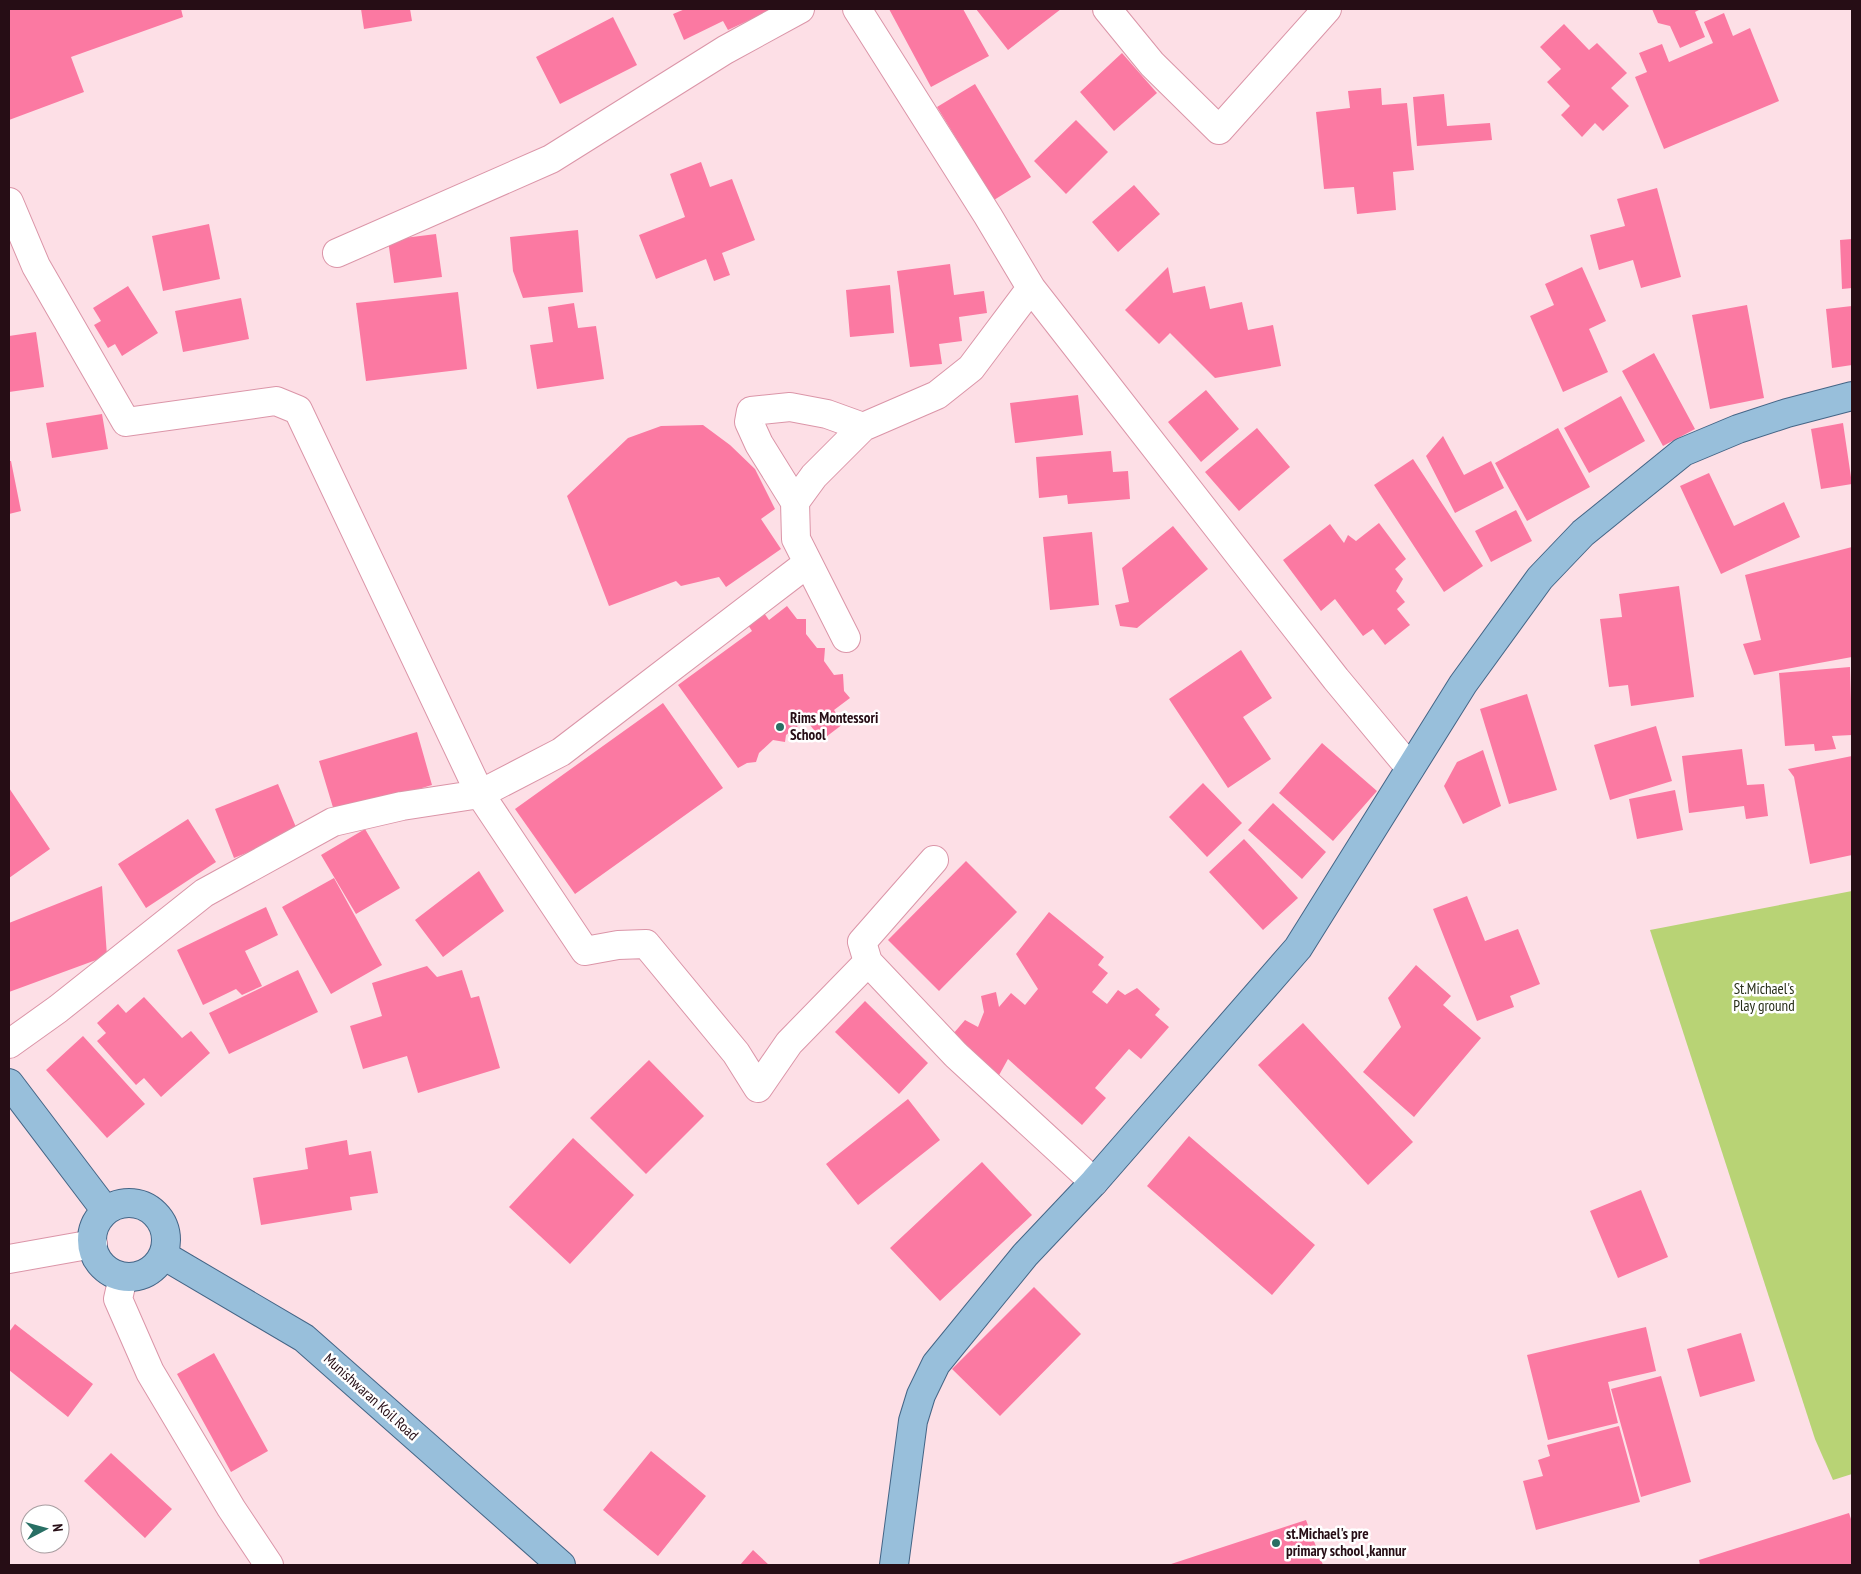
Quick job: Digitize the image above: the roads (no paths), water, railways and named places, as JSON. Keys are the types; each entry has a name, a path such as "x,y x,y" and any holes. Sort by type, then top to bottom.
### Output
{"main road":[{"path":"894,1565 913,1421 921,1395 936,1364 1025,1255 1094,1182 1298,948 1463,684 1540,578 1583,533 1637,487 1683,452 1738,429 1787,413 1852,396"},
{"path":"9,1083 106,1211"},
{"path":"129,1203 141,1205 151,1210 160,1220 165,1231 166,1243 163,1255 147,1272 136,1277 124,1277 112,1273 102,1266 92,1244 93,1231 106,1211 116,1205 129,1203"},
{"name":"Munishwaran Koil Road","path":"163,1255 304,1338 561,1565"}],"street":[{"path":"337,253 551,160 725,50 800,9"},
{"path":"857,9 988,216 1031,288 1336,679 1410,768"},
{"path":"1107,9 1152,64 1219,130 1327,9"},
{"path":"9,202 36,266 126,422 276,401 298,410 480,794 585,951 618,944 646,944 736,1053 758,1088 789,1043 868,962"},
{"path":"795,502 814,476 863,426 937,395 971,368 1031,288"},
{"path":"846,638 796,539 795,502 759,444 749,422 751,411 790,407 827,414 863,426"},
{"path":"9,1044 58,1009 204,893 333,822 402,806 480,794 561,752 808,563"},
{"path":"934,860 862,942 868,962 956,1055 1094,1182"},
{"path":"9,1259 92,1244"},
{"path":"124,1277 118,1300 150,1372 231,1508 268,1565"}],"place":[{"name":"Rims Montessori School","path":"780,727"},
{"name":"st.Michael's pre primary school ,kannur","path":"1276,1543"}],"park label":[{"name":"St.Michael's Play ground","path":"1764,998"}]}
